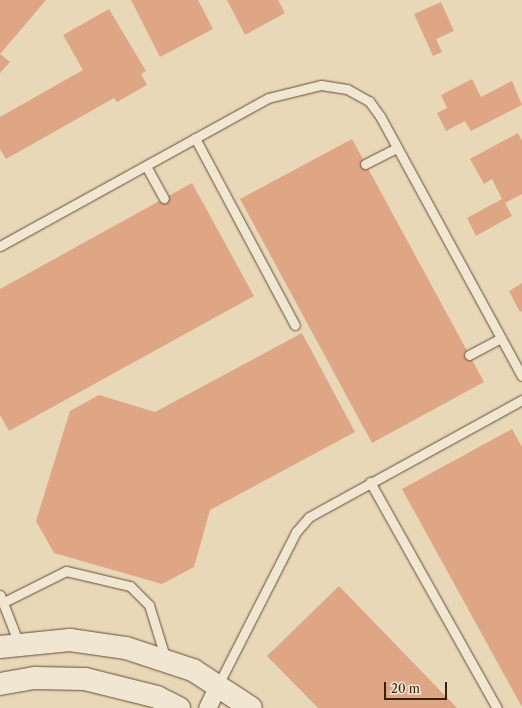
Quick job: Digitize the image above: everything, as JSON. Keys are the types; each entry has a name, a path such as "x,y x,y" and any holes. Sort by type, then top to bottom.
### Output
{"street":[{"path":"9,645 70,640 126,648 193,670 251,708"},
{"path":"0,684 35,678 85,679 114,684 157,696 179,708"},
{"path":"207,708 218,686"}],"lane":[{"path":"0,246 268,98 322,85 347,89 369,100 397,148 522,376"},
{"path":"195,138 296,325"},
{"path":"365,164 397,148"},
{"path":"146,166 164,198"},
{"path":"469,355 501,338"},
{"path":"218,686 296,532 323,508 522,400"},
{"path":"370,482 496,708"},
{"path":"9,645 2,598 66,571 130,586 149,605 167,662"}],"building":[{"path":"0,0 46,0 0,54"},
{"path":"131,0 198,0 213,29 160,57"},
{"path":"227,0 278,0 285,13 245,35"},
{"path":"441,2 454,31 436,39 442,52 433,56 414,14"},
{"path":"109,9 146,71 141,74 147,85 117,102 114,98 6,159 0,149 0,117 83,70 63,35"},
{"path":"0,54 10,62 0,73"},
{"path":"472,79 481,97 512,81 522,105 471,131 465,121 446,131 437,113 447,108 441,95"},
{"path":"518,133 522,141 522,194 505,203 512,216 476,236 467,218 502,199 492,179 484,184 470,159"},
{"path":"352,139 484,382 372,443 240,199"},
{"path":"192,183 254,296 9,431 0,415 0,289"},
{"path":"522,283 522,311 520,312 509,291"},
{"path":"302,333 355,432 210,510 194,567 162,584 54,553 36,521 70,411 99,395 155,412"},
{"path":"512,429 522,447 522,707 402,489"},
{"path":"339,586 457,708 318,708 267,656"}]}
